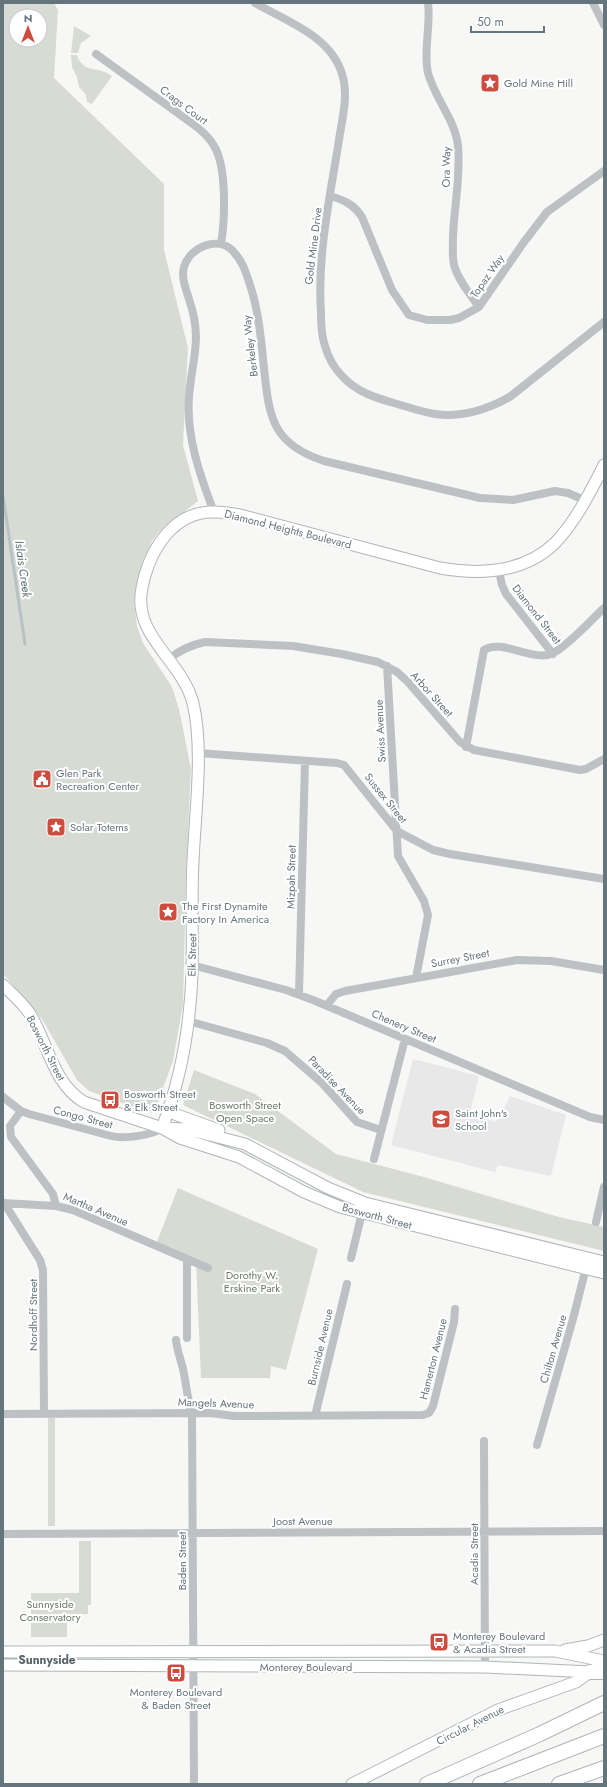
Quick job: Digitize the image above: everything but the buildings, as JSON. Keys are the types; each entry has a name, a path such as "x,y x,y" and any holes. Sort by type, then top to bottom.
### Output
{"highway":[{"path":"427,1784 540,1734 604,1703"},
{"path":"480,1784 604,1736"},
{"path":"559,1784 604,1768"}],"main road":[{"name":"Diamond Heights Boulevard","path":"198,754 195,717 190,695 181,675 148,633 141,611 142,588 150,560 160,540 175,525 194,515 214,512 240,515 440,568 467,572 499,571 524,563 555,543 584,500 604,465"},
{"name":"Elk Street","path":"162,1128 181,1064 188,1021 192,965 192,887 198,754"},
{"name":"Bosworth Street","path":"3,985 20,1001 30,1014 64,1083 76,1097 93,1106 162,1128 180,1138 239,1157 322,1200 362,1213 587,1263 604,1262"},
{"path":"168,1111 177,1116 236,1137 245,1144"},
{"name":"Bosworth Street","path":"162,1128 186,1129 245,1144 328,1188 365,1203 587,1263 604,1273"},
{"path":"554,1651 588,1646 604,1640"},
{"name":"Monterey Boulevard","path":"3,1652 554,1651 604,1661 597,1672 485,1667 193,1667 3,1665"},
{"path":"543,1693 550,1687 551,1682 550,1675 544,1670"},
{"name":"Circular Avenue","path":"352,1784 498,1710 576,1682 597,1672"}],"street":[{"name":"Gold Mine Drive","path":"254,3 320,41 332,53 342,72 345,94 320,262 319,290 322,332 328,354 343,377 367,395 437,415 469,412 486,408 512,396 604,322"},
{"name":"Ora Way","path":"428,3 426,58 428,73 455,130 458,146 453,230 454,266 479,307"},
{"path":"593,3 604,25"},
{"name":"Crags Court","path":"96,54 197,127 208,137 215,147 222,171 223,186 224,216 221,244"},
{"name":"Topaz Way","path":"330,196 344,200 357,210 362,218 392,290 409,314 427,320 450,320 459,318 479,307 524,242 547,212 604,171"},
{"path":"214,512 199,469 191,432 189,398 196,354 196,327 183,276 188,258 195,251 213,244 221,244"},
{"name":"Berkeley Way","path":"221,244 230,248 238,255 243,264 255,299 270,413 282,435 300,452 324,461 480,498 513,500 555,491 568,493 584,500"},
{"name":"Diamond Street","path":"499,571 502,585 506,594 553,654 604,608"},
{"name":"Arbor Street","path":"169,659 181,650 204,642 285,646 368,659 387,666 407,680 466,747"},
{"path":"553,654 537,654 494,646 488,647 484,650 466,747 474,750 580,770 586,769 604,759"},
{"name":"Swiss Avenue","path":"387,666 398,856 424,901 428,915 416,978"},
{"name":"Sussex Street","path":"198,754 337,763 344,765 397,831 441,852 604,879"},
{"name":"Mizpah Street","path":"299,994 304,761"},
{"name":"Surrey Street","path":"327,1005 336,994 517,960 551,961 604,970"},
{"name":"Chenery Street","path":"192,965 299,994 590,1117 604,1120"},
{"name":"Paradise Avenue","path":"188,1021 267,1043 285,1051 322,1083 357,1122 382,1130"},
{"path":"374,1159 405,1039"},
{"name":"Congo Street","path":"3,1097 21,1111 118,1138 152,1133 162,1128"},
{"name":"Martha Avenue","path":"21,1111 10,1126 11,1137 53,1194 56,1206 73,1210 208,1268"},
{"path":"596,1222 604,1187"},
{"path":"4,1203 56,1206"},
{"name":"Nordhoff Street","path":"4,1203 40,1260 43,1270 44,1414"},
{"path":"351,1258 362,1213"},
{"path":"187,1259 187,1338"},
{"name":"Chilton Avenue","path":"537,1446 573,1319 587,1263"},
{"name":"Burnside Avenue","path":"315,1416 347,1284"},
{"name":"Hamerton Avenue","path":"428,1413 433,1406 454,1322 455,1309"},
{"name":"Baden Street","path":"176,1340 184,1373 186,1396 192,1413 194,1784"},
{"name":"Mangels Avenue","path":"3,1414 192,1413 234,1416 419,1416 428,1413"},
{"name":"Acadia Street","path":"484,1441 485,1667"},
{"name":"Joost Avenue","path":"3,1534 604,1531"}],"shaded area":[{"name":"Saint John's School","path":"413,1059 479,1076 470,1113 495,1122 500,1117 510,1096 566,1115 551,1176 498,1165 495,1172 391,1145"}],"green space":[{"path":"3,3 56,3 55,5 58,10 54,78 164,184 164,250 188,348 183,445 198,501 159,532 152,541 140,572 134,604 137,626 143,643 172,687 179,709 191,769 186,875 183,1004 173,1061 155,1110 150,1113 89,1091 77,1080 42,1019 3,974"},
{"path":"74,26 91,36 81,43 78,53 71,53"},
{"path":"71,55 77,55 83,65 87,68 102,71 112,76 92,104 87,102 86,95 79,87 77,77 72,67"},
{"name":"Bosworth Street Open Space","path":"194,1070 255,1094 336,1154 424,1177 559,1217 604,1227 604,1251 363,1192 183,1105"},
{"name":"Dorothy W. Erskine Park","path":"178,1188 318,1249 286,1370 271,1366 270,1378 201,1378 196,1261 156,1244"},
{"path":"48,1418 55,1418 55,1526 48,1526"},
{"name":"Sunnyside Conservatory","path":"79,1541 91,1541 91,1605 88,1605 88,1614 67,1615 67,1637 31,1637 31,1593 79,1593"}],"waterway":[{"name":"Islais Creek","path":"3,496 25,644"}],"place":[{"name":"Gold Mine Hill","path":"490,83"},
{"name":"Glen Park Recreation Center","path":"42,779"},
{"name":"Solar Totems","path":"56,827"},
{"name":"The First Dynamite Factory In America","path":"168,912"},
{"name":"Bosworth Street & Elk Street","path":"110,1100"},
{"name":"Saint John's School","path":"441,1119"},
{"name":"Monterey Boulevard & Acadia Street","path":"439,1642"},
{"name":"Monterey Boulevard & Baden Street","path":"176,1673"}],"district":[{"name":"Sunnyside","path":"47,1660"}]}
